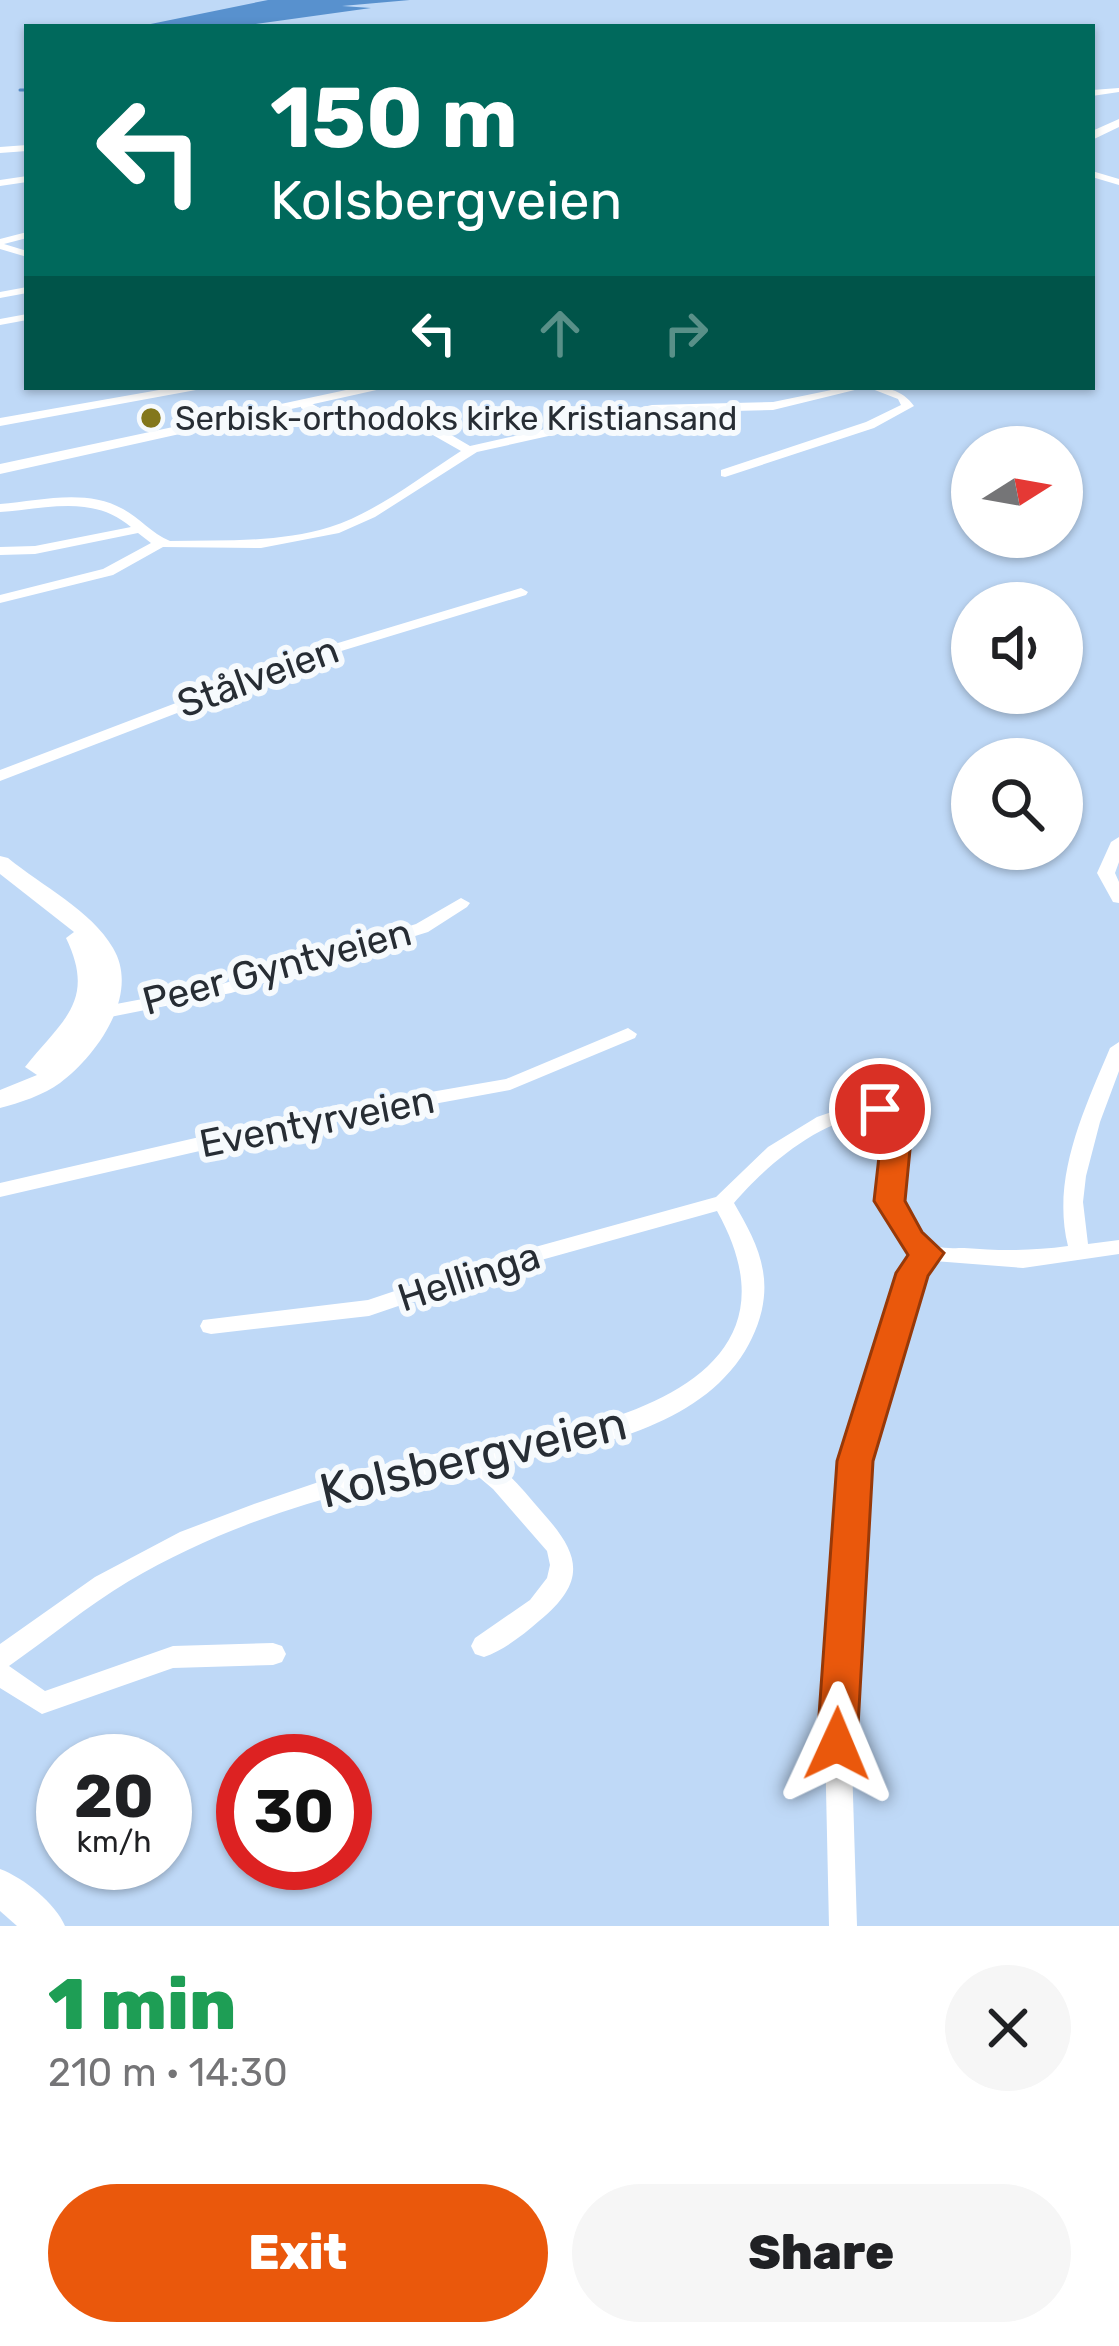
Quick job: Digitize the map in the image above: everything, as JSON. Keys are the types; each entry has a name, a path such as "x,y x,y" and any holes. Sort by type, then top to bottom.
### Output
{"street":[{"path":"0,422 179,390"},
{"path":"0,469 370,390"},
{"path":"0,508 87,502 118,510 161,543 261,544 334,530 370,514 468,451 652,409 772,406 848,390"},
{"path":"725,473 870,425 908,406 902,398 881,390"},
{"path":"305,406 330,420 419,422 468,451"},
{"path":"0,551 35,550 140,529"},
{"path":"0,599 127,565 161,543"},
{"name":"Stålveien","path":"0,776 323,652 521,592"},
{"path":"1119,842 1106,873 1119,898"},
{"path":"0,863 91,935 110,970 85,1043 51,1077 8,1095"},
{"name":"Peer Gyntveien","path":"94,1014 225,989 422,928 461,903"},
{"name":"Eventyrveien","path":"0,1190 263,1129 510,1084 628,1034"},
{"path":"1081,1252 1072,1231 1073,1193 1119,1048"},
{"path":"723,1202 745,1174 814,1127 847,1112 880,1109 897,1129 889,1201 910,1240 928,1253 1022,1260 1119,1247"},
{"name":"Hellinga","path":"211,1326 370,1308 492,1266 723,1202"},
{"name":"Kolsbergveien","path":"0,1658 120,1574 214,1529 359,1478 618,1427 682,1399 719,1370 746,1336 756,1297 752,1252 723,1202"},
{"path":"843,1926 837,1698 855,1461 913,1273 928,1253"},
{"path":"468,1456 512,1491 561,1555 562,1573 551,1593 515,1627 484,1646"},
{"path":"0,1675 42,1703 173,1657 273,1654"},
{"path":"0,1887 46,1926"}],"shaded area":[{"path":"0,0 1119,0 1119,1926 0,1926"}],"water":[{"path":"268,0 410,0 342,6 371,8 256,24 151,24"}],"place":[{"name":"Serbisk-orthodoks kirke Kristiansand","path":"151,418"}],"route":[{"path":"837,1744 855,1461 913,1273 928,1253 910,1240 889,1201 897,1129 890,1115 880,1109"}]}
